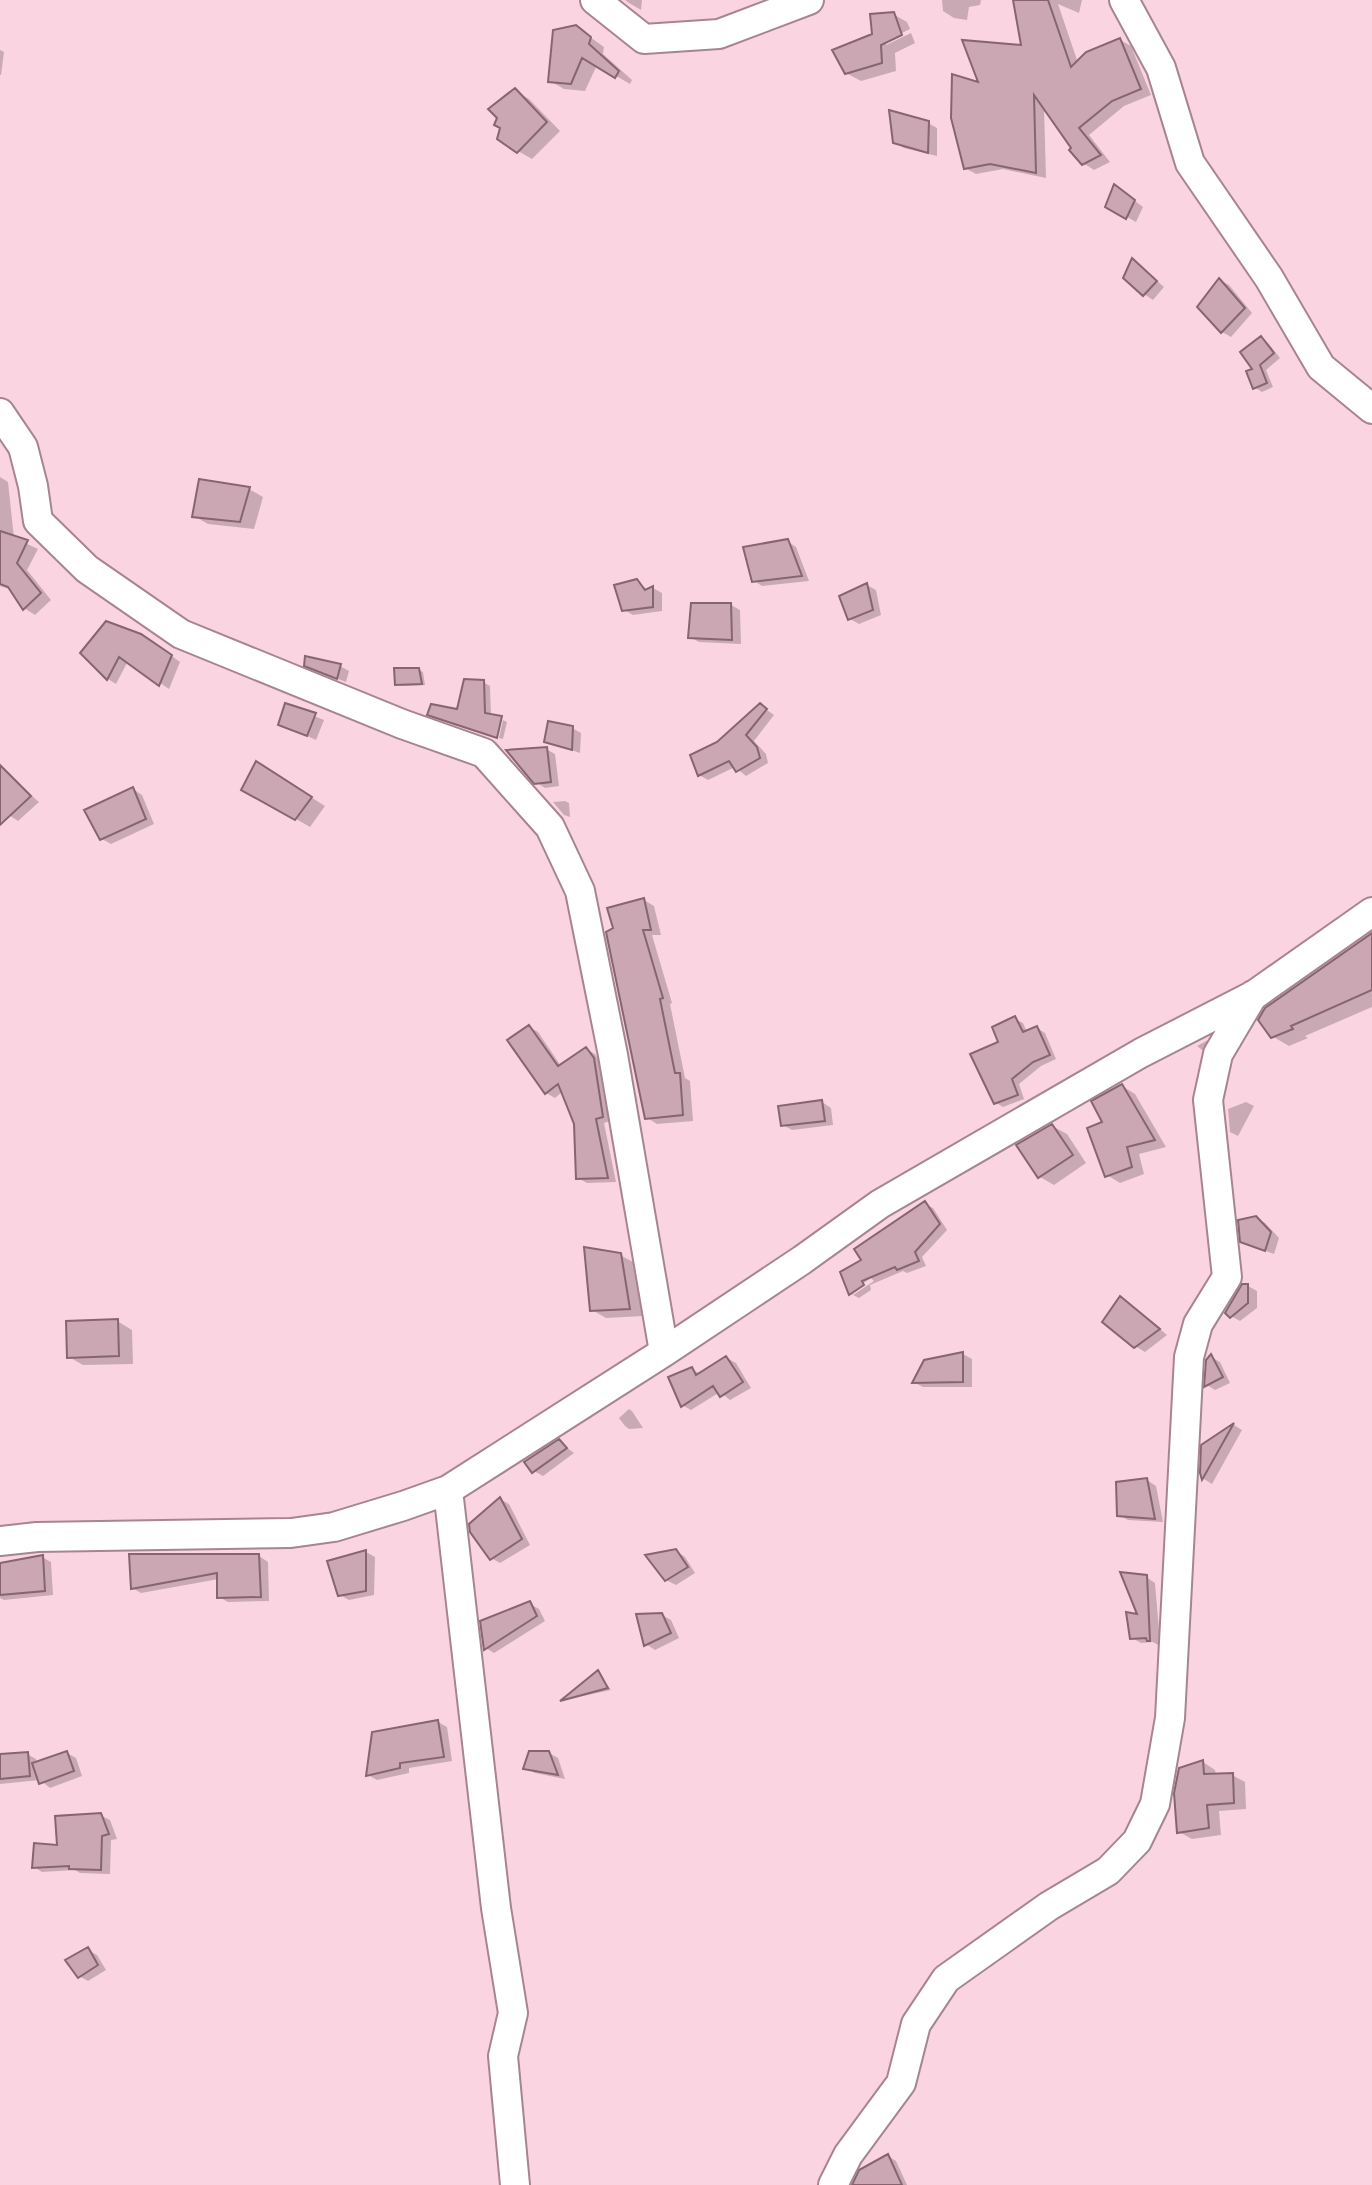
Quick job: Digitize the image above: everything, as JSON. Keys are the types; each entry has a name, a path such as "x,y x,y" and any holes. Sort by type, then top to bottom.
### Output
{"street":[{"path":"595,0 644,39 719,34 809,0"},
{"path":"1124,0 1161,68 1190,163 1269,278 1321,367 1372,409"},
{"path":"0,413 23,447 38,521 87,569 181,634 402,724 484,753 550,827 580,891 613,1055 664,1352"},
{"path":"0,1541 37,1537 291,1533 334,1527 448,1490 664,1352 880,1204 1141,1053 1254,995 1372,912"},
{"path":"833,2185 848,2155 901,2083 916,2024 946,1979 1049,1906 1108,1871 1137,1841 1155,1804 1170,1718 1189,1357 1198,1324 1227,1277 1208,1100 1218,1054 1254,995"},
{"path":"448,1490 496,1908 513,2013 503,2056 515,2185"}],"building":[{"path":"1013,0 1048,0 1071,67 1086,52 1120,38 1141,89 1112,101 1079,128 1101,155 1082,165 1034,95 1036,173 990,164 964,169 951,118 952,74 978,82 962,40 1021,45"},
{"path":"894,12 902,35 881,45 882,63 845,74 832,50 872,34 870,14"},
{"path":"576,25 591,37 589,44 619,71 615,78 582,58 571,84 548,82 553,30"},
{"path":"515,88 547,122 517,153 497,139 500,128 494,125 497,118 488,109"},
{"path":"889,110 929,121 928,153 893,143"},
{"path":"1114,184 1135,200 1126,219 1105,207"},
{"path":"1132,258 1157,281 1143,296 1123,278"},
{"path":"1219,278 1245,308 1221,333 1197,307"},
{"path":"1261,336 1274,353 1260,365 1267,383 1253,389 1246,371 1252,369 1240,352"},
{"path":"199,479 250,487 240,522 192,517"},
{"path":"0,531 28,540 17,563 41,593 23,610 8,587 0,584"},
{"path":"788,539 802,576 752,582 743,547"},
{"path":"637,579 645,590 653,586 653,607 622,611 614,585"},
{"path":"867,583 873,610 848,620 839,596"},
{"path":"691,603 731,603 732,640 688,638"},
{"path":"106,621 141,634 172,655 159,686 119,657 107,680 80,653"},
{"path":"305,656 341,664 337,679 304,666"},
{"path":"394,668 419,668 422,684 395,685"},
{"path":"464,679 484,680 485,713 502,716 497,738 427,715 431,704 457,709"},
{"path":"285,703 316,713 307,736 278,725"},
{"path":"760,703 767,709 746,735 757,747 760,758 736,772 729,761 698,776 690,755 717,742"},
{"path":"548,721 573,726 572,750 544,742"},
{"path":"547,747 551,782 534,784 506,750"},
{"path":"256,761 312,797 295,820 241,790"},
{"path":"0,765 31,796 0,825"},
{"path":"133,787 146,819 100,840 84,810"},
{"path":"644,898 651,930 643,930 663,998 660,999 675,1073 680,1073 683,1115 645,1119 606,932 613,928 607,908"},
{"path":"1372,933 1372,990 1271,1038 1258,1020 1265,1008"},
{"path":"1015,1016 1023,1032 1037,1026 1050,1055 1033,1062 1012,1079 1018,1095 994,1104 970,1054 998,1042 992,1027"},
{"path":"529,1025 558,1066 586,1047 594,1058 603,1117 596,1119 608,1178 576,1179 574,1124 558,1084 545,1094 507,1040"},
{"path":"1122,1084 1155,1140 1127,1147 1132,1167 1105,1177 1087,1128 1102,1122 1091,1101"},
{"path":"822,1100 825,1121 781,1126 778,1106"},
{"path":"1052,1124 1073,1155 1038,1178 1016,1145"},
{"path":"925,1201 940,1224 915,1252 919,1261 862,1281 864,1285 849,1295 840,1272 861,1260 854,1249"},
{"path":"1256,1216 1271,1232 1265,1251 1240,1242 1238,1220"},
{"path":"584,1247 621,1253 630,1309 590,1311"},
{"path":"1242,1284 1248,1284 1248,1303 1230,1318 1225,1313"},
{"path":"1120,1296 1160,1329 1134,1348 1102,1322"},
{"path":"118,1319 119,1356 67,1358 66,1321"},
{"path":"963,1352 963,1382 912,1383 924,1360"},
{"path":"1211,1354 1223,1377 1204,1387 1206,1360"},
{"path":"726,1356 743,1382 720,1397 713,1386 681,1407 668,1377 692,1367 696,1375"},
{"path":"1234,1423 1202,1480 1201,1445"},
{"path":"559,1439 567,1448 532,1473 524,1462"},
{"path":"1147,1478 1155,1519 1117,1516 1116,1482"},
{"path":"500,1497 522,1539 490,1560 470,1532 469,1524"},
{"path":"676,1549 688,1567 665,1581 645,1555"},
{"path":"366,1550 366,1591 338,1596 327,1561"},
{"path":"129,1554 259,1554 261,1597 217,1598 217,1573 131,1589"},
{"path":"43,1555 45,1591 0,1595 0,1563"},
{"path":"1120,1572 1147,1575 1150,1641 1146,1638 1130,1639 1126,1612 1137,1614"},
{"path":"530,1601 537,1616 484,1650 480,1621"},
{"path":"662,1613 671,1633 644,1646 636,1614"},
{"path":"598,1670 608,1688 560,1701"},
{"path":"438,1720 444,1757 400,1763 400,1768 366,1776 372,1732"},
{"path":"67,1751 74,1771 39,1784 32,1763"},
{"path":"529,1751 549,1751 558,1775 523,1769"},
{"path":"28,1752 30,1776 0,1779 0,1754"},
{"path":"1203,1760 1204,1774 1233,1773 1234,1803 1207,1805 1209,1828 1177,1833 1174,1793 1179,1768"},
{"path":"101,1813 109,1834 102,1836 101,1870 69,1869 69,1866 32,1868 34,1843 57,1845 55,1816"},
{"path":"88,1947 98,1965 78,1978 65,1960"},
{"path":"888,2154 902,2185 852,2185 859,2170"}]}
